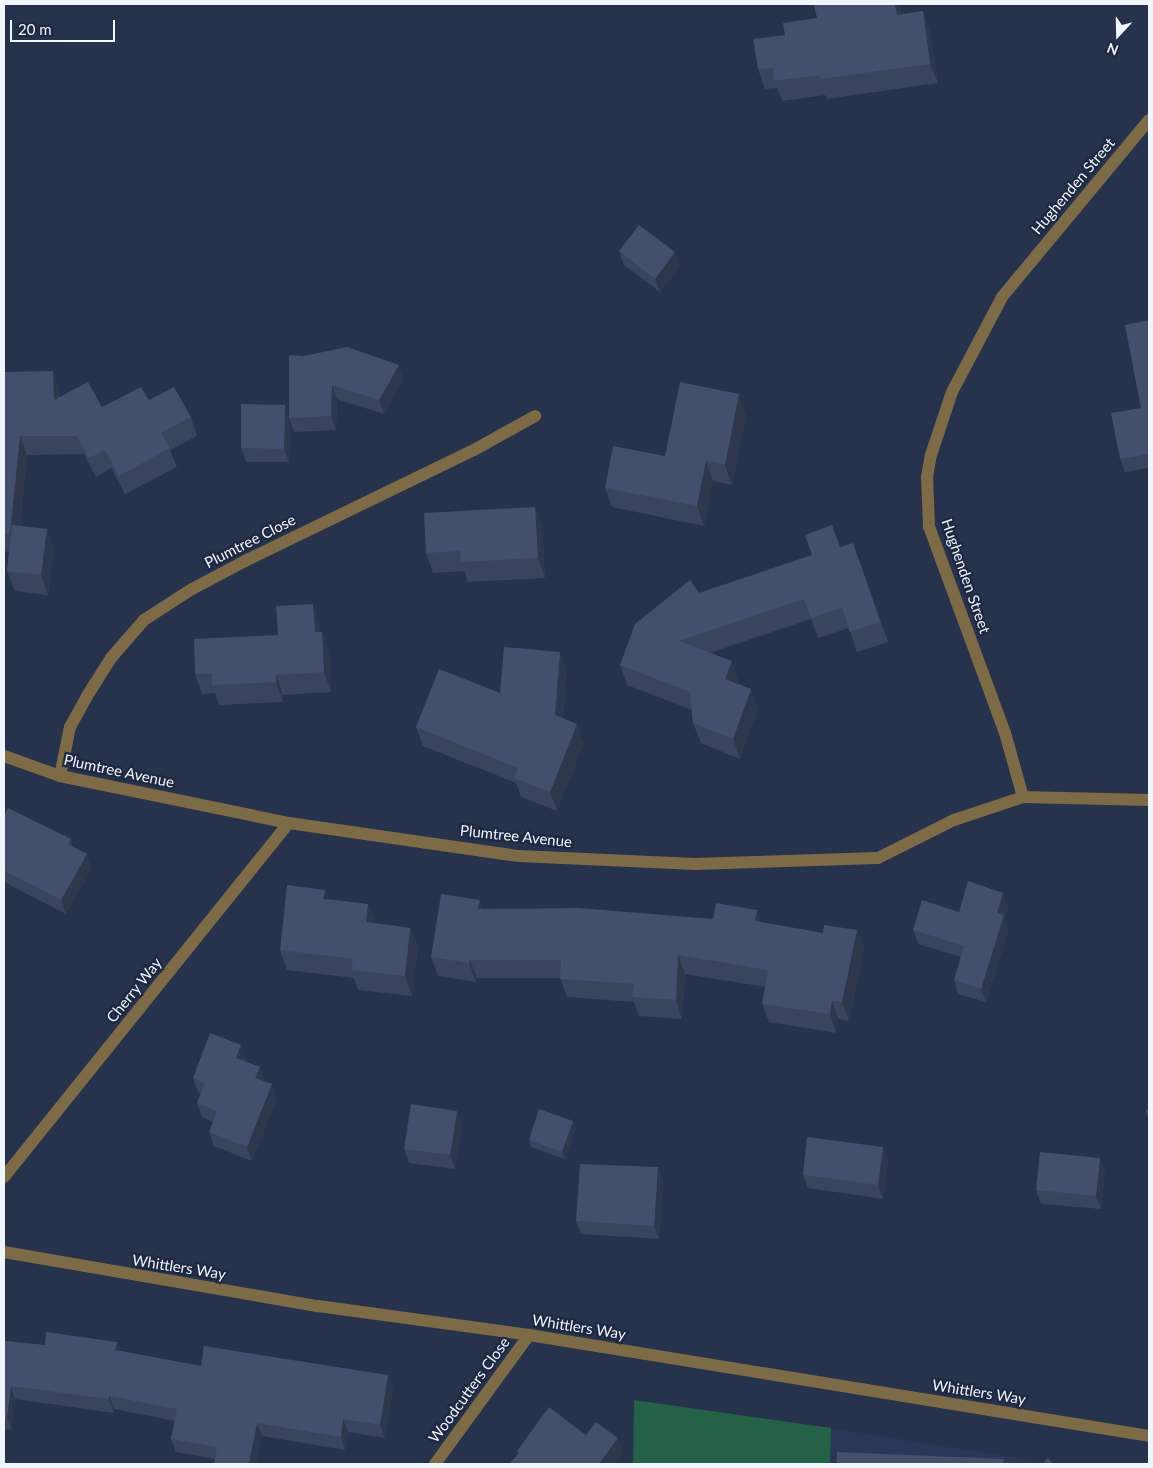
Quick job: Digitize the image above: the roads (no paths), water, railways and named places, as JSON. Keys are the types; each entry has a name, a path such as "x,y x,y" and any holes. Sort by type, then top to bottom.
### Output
{"street":[{"name":"Hughenden Street","path":"1023,797 1005,733 929,526 927,477 930,455 952,392 1002,297 1149,120"},
{"name":"Plumtree Close","path":"60,776 70,727 111,658 144,620 192,589 238,565 474,450 535,416"},
{"name":"Plumtree Avenue","path":"4,756 60,776 289,823 519,856 695,864 860,860 896,851 985,807 1023,797"},
{"path":"1023,797 1149,800"},
{"name":"Cherry Way","path":"4,1177 289,823"},
{"name":"Whittlers Way","path":"4,1252 318,1306 529,1335 1149,1436"},
{"name":"Woodcutters Close","path":"435,1464 529,1335"}]}
